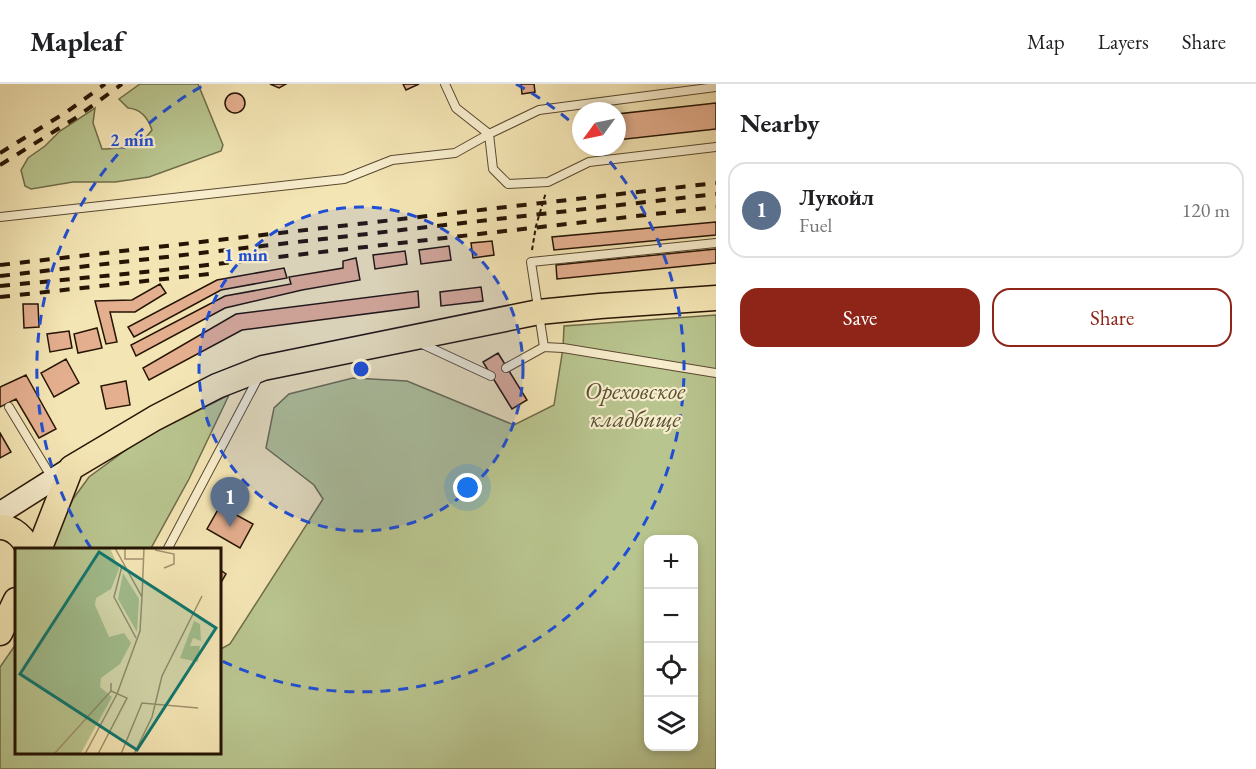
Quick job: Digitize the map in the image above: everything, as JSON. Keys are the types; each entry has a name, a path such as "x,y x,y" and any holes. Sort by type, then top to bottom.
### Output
{"highway":[{"path":"40,548 62,473 155,417 217,386 263,368 539,312 716,298"},
{"path":"0,527 8,527 17,533 27,548"},
{"path":"3,633 15,603"}],"main road":[{"path":"0,513 62,473"}],"lane":[{"path":"445,84 456,108 489,134 493,169 508,184 548,182 589,162 716,147"},
{"path":"0,217 344,179 392,160 455,153 539,110 716,87"},
{"path":"544,347 531,262 716,243"},
{"path":"411,338 491,376"},
{"path":"506,368 544,347 563,348 716,373"},
{"path":"168,548 263,368"},
{"path":"9,407 62,473"}],"path":[{"path":"531,262 536,226 548,182"}],"green space":[{"path":"140,84 198,84 223,145 221,151 149,177 115,182 73,182 31,189 25,186 21,170 28,158 60,131 95,108 93,123 102,149 130,147 147,137 152,130 143,115 128,108 119,99"},
{"name":"Ореховское кладбище","path":"716,315 716,769 0,769 0,667 15,645 15,754 220,754 220,649 230,644 323,499 314,485 266,448 274,408 289,394 353,378 407,381 514,425 554,405 564,326"},
{"path":"229,395 189,479 151,548 51,548 73,499 89,477 141,439"}],"building":[{"path":"270,84 286,84 279,88"},
{"path":"403,84 419,84 406,90"},
{"path":"521,84 534,84 535,92 522,94"},
{"path":"235,93 242,96 245,103 242,110 235,113 228,110 225,103 228,96"},
{"path":"716,103 716,129 626,139 626,113"},
{"path":"716,222 716,235 554,250 552,237"},
{"path":"492,241 494,255 473,258 471,243"},
{"path":"449,246 451,260 421,264 419,250"},
{"path":"716,249 716,263 557,279 556,265"},
{"path":"405,251 407,264 375,269 373,255"},
{"path":"356,258 360,280 302,290 225,308 136,356 131,345 225,296 291,284 289,277 343,268 343,261"},
{"path":"284,268 287,278 221,290 134,337 128,327 217,280"},
{"path":"160,284 166,293 135,312 110,312 117,342 106,344 95,301 132,300"},
{"path":"481,287 483,301 441,306 440,292"},
{"path":"418,291 419,307 242,330 149,380 143,368 236,314"},
{"path":"23,304 38,304 39,327 24,328"},
{"path":"97,328 102,348 78,353 74,334"},
{"path":"69,331 72,348 50,352 47,334"},
{"path":"498,353 527,400 512,409 483,362"},
{"path":"66,359 79,383 54,397 41,373"},
{"path":"26,375 56,429 39,438 16,399 0,407 0,387"},
{"path":"126,381 130,405 106,409 101,386"},
{"path":"0,433 11,452 0,458"},
{"path":"220,506 253,524 240,548 207,529"},
{"path":"220,570 226,574 220,584"}],"railway":[{"path":"0,153 68,111 105,84"},
{"path":"0,165 74,119 122,84"},
{"path":"0,265 716,183"},
{"path":"0,276 716,194"},
{"path":"0,286 155,271 716,207"},
{"path":"0,297 209,274"}],"place":[{"name":"Лукойл","path":"230,527"}]}
